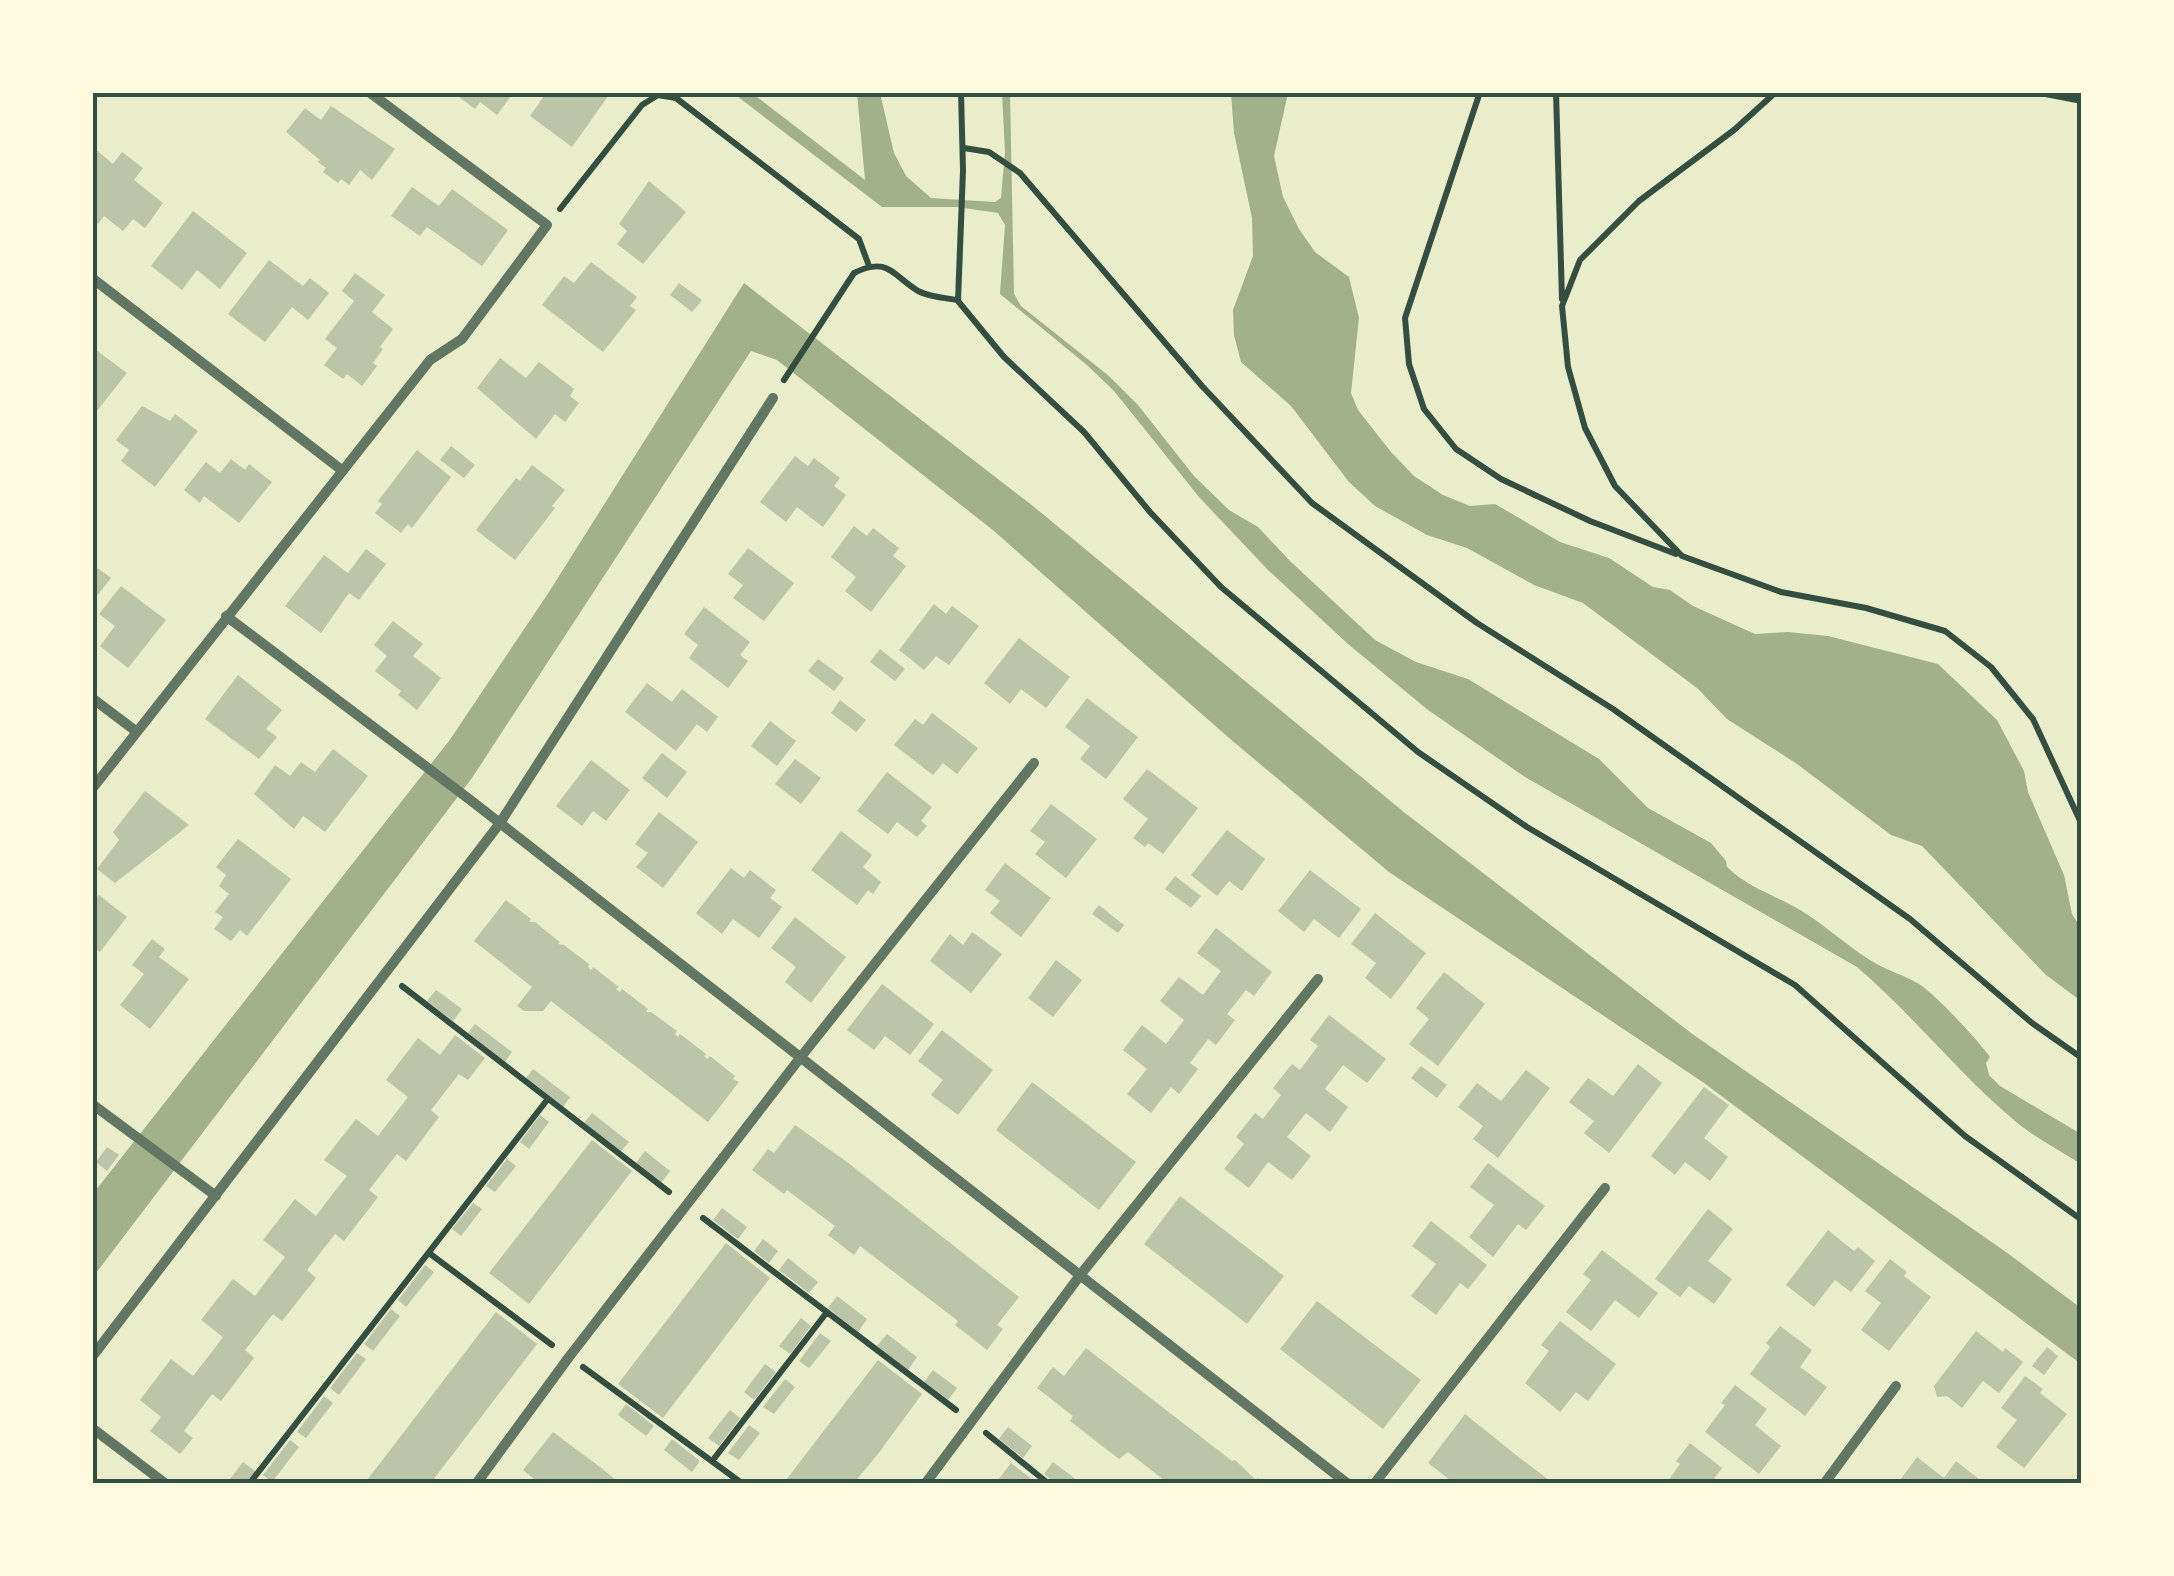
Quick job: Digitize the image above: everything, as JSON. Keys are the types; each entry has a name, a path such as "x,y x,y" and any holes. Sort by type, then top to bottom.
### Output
{"street":[{"path":"92,789 430,360 462,339 547,225 369,92"},
{"path":"92,278 344,471"},
{"path":"92,1357 500,823 772,398"},
{"path":"226,616 470,799 1348,1484"},
{"path":"92,698 136,732"},
{"path":"476,1484 686,1205 1034,763"},
{"path":"925,1484 1081,1274 1318,979"},
{"path":"92,1104 216,1196"},
{"path":"1374,1484 1605,1188"},
{"path":"1824,1484 1896,1386"},
{"path":"92,1428 166,1484"}],"path":[{"path":"958,300 963,170 961,92"},
{"path":"1480,92 1406,318 1409,364 1424,409 1456,449 1501,480 1590,521 1682,556 1781,592 1866,608 1945,630 1991,668 2034,719 2082,825"},
{"path":"1556,92 1562,306 1568,367 1586,428 1615,486 1682,556"},
{"path":"1562,306 1580,260 1638,200 1734,130 1776,92"},
{"path":"2035,92 2082,101"},
{"path":"547,225 642,105 658,96 676,98 859,239 869,266"},
{"path":"963,148 989,152 1020,173 1202,386 1312,503 1476,623 1614,709 1910,919 2032,1022 2082,1058"},
{"path":"772,398 854,273 869,266 882,266 921,292 958,300 1004,357 1084,432 1150,512 1221,588 1418,752 1527,826 1796,985 1965,1136 2082,1220"},
{"path":"386,972 1049,1484"},
{"path":"250,1484 547,1100"},
{"path":"713,1460 827,1312"}],"shaded area":[{"path":"733,93 752,93 865,180 857,93 880,93 894,153 906,176 931,198 995,202 1001,198 1005,152 1002,93 1010,93 1014,294 1021,306 1109,376 1138,405 1194,476 1229,510 1258,527 1375,640 1416,662 1468,679 1599,759 1648,808 1711,843 1727,867 1744,881 1800,910 1870,960 1927,990 1990,1057 1986,1063 1989,1075 2000,1086 2081,1134 2081,1164 2015,1121 1857,967 1525,777 1428,710 1348,644 1267,569 1199,497 1114,391 1000,294 1005,225 998,213 957,207 882,207"},
{"path":"1231,93 1288,93 1274,156 1283,197 1315,252 1349,277 1359,318 1351,393 1358,410 1414,476 1443,495 1470,506 1495,504 1560,542 1609,558 1653,587 1670,590 1693,606 1755,634 1828,636 1938,664 1997,720 2024,771 2028,792 2064,875 2072,914 2081,928 2081,1001 2046,975 1922,846 1891,835 1797,764 1727,719 1697,688 1583,603 1534,585 1467,548 1427,535 1375,506 1349,482 1291,406 1241,362 1233,310 1253,256 1252,218 1234,133"},
{"path":"744,283 1033,506 1405,813 1691,1033 2081,1308 2081,1364 1704,1083 1389,872 1229,738 994,531 777,360 751,351 472,778 93,1277 92,1195 449,741 547,595"}],"building":[{"path":"452,92 514,92 497,115 480,102 475,109"},
{"path":"547,92 611,92 572,147 530,116"},
{"path":"331,106 395,149 372,180 360,170 349,185 341,179 338,183 323,172 326,168 320,160 286,132 305,108 321,120"},
{"path":"95,149 113,164 122,152 143,168 134,180 163,203 145,228 133,219 123,231 104,216 98,224 92,220"},
{"path":"649,181 686,212 643,264 617,244 627,231 619,224"},
{"path":"412,187 439,206 452,189 508,230 482,266 427,227 420,236 391,216"},
{"path":"193,211 247,253 220,289 197,270 182,290 151,266"},
{"path":"269,260 303,286 310,278 329,293 308,320 292,307 265,342 228,314"},
{"path":"591,262 637,297 630,306 636,310 603,352 542,305 564,276 574,283"},
{"path":"355,273 385,295 372,312 393,329 373,363 377,366 362,386 347,374 343,379 324,365 337,348 325,339 354,301 342,291"},
{"path":"679,283 702,300 692,312 670,295"},
{"path":"92,347 127,373 92,417"},
{"path":"500,358 526,378 539,362 574,389 570,396 579,403 565,422 555,414 536,439 477,388"},
{"path":"142,406 170,421 175,414 198,431 155,487 121,461 129,450 116,440"},
{"path":"451,446 475,465 464,478 440,460"},
{"path":"417,450 451,477 412,528 408,524 401,533 375,513 382,504 378,501"},
{"path":"795,456 808,466 814,458 840,478 834,486 846,495 823,527 797,507 786,522 760,502"},
{"path":"231,459 245,470 249,464 272,482 239,523 204,496 200,503 184,490 206,462 220,473"},
{"path":"532,465 565,490 515,560 476,530 516,478 520,481"},
{"path":"854,526 867,536 873,528 899,548 893,556 906,566 871,612 845,591 856,577 831,557"},
{"path":"748,548 794,583 764,621 733,598 743,585 728,574"},
{"path":"366,549 386,564 359,600 349,593 321,633 285,606 324,555 348,573"},
{"path":"92,564 111,578 92,602"},
{"path":"121,586 166,620 128,668 100,646 115,626 99,614"},
{"path":"934,604 946,614 952,606 979,626 949,665 936,656 924,670 899,650"},
{"path":"704,607 750,642 740,655 748,661 728,688 689,658 698,645 684,634"},
{"path":"393,621 423,644 413,656 441,678 417,710 398,695 401,691 375,671 387,656 374,645"},
{"path":"1019,638 1070,677 1046,708 1021,689 1010,704 984,683"},
{"path":"880,649 905,669 895,681 870,662"},
{"path":"818,659 844,678 834,691 808,671"},
{"path":"238,675 282,710 266,729 277,737 259,759 205,719"},
{"path":"647,683 672,702 682,689 718,717 707,732 697,724 676,751 625,712"},
{"path":"1087,698 1138,737 1106,779 1080,759 1090,746 1065,727"},
{"path":"840,700 866,720 856,732 831,713"},
{"path":"932,713 978,748 957,774 943,763 933,775 894,745 915,719 923,725"},
{"path":"770,721 796,741 777,766 751,746"},
{"path":"333,749 368,776 325,832 303,816 294,829 254,794 275,765 290,776 301,762 315,772"},
{"path":"662,753 687,772 667,798 642,778"},
{"path":"795,759 821,778 801,804 775,784"},
{"path":"591,760 630,790 606,821 593,811 582,826 556,806"},
{"path":"1147,769 1198,808 1163,854 1133,838 1148,819 1123,799"},
{"path":"887,772 932,807 921,821 927,826 917,837 897,822 888,834 857,811"},
{"path":"145,791 189,825 115,883 97,869 119,840 113,832"},
{"path":"1051,804 1097,839 1066,878 1035,854 1045,842 1030,831"},
{"path":"659,812 698,842 663,888 636,867 648,853 635,844"},
{"path":"1227,830 1265,859 1242,891 1229,881 1217,896 1191,875"},
{"path":"841,831 872,855 863,867 881,882 873,894 868,890 857,905 811,870"},
{"path":"238,839 291,879 247,936 240,930 231,941 214,929 223,917 215,912 229,894 219,886 226,875 216,867"},
{"path":"1005,863 1051,898 1021,937 990,913 1000,901 985,890"},
{"path":"731,868 744,878 750,870 776,890 770,898 782,907 759,938 733,919 722,934 696,913"},
{"path":"1310,870 1361,909 1339,938 1314,919 1304,932 1278,911"},
{"path":"1175,876 1201,896 1191,908 1165,889"},
{"path":"99,895 127,917 100,952 92,946 92,903"},
{"path":"506,900 531,919 529,922 535,922 558,944 589,964 591,970 593,967 619,987 616,989 622,989 648,1009 646,1012 677,1031 678,1037 680,1034 707,1059 710,1056 735,1076 733,1079 739,1082 708,1122 551,1001 543,1011 524,1011 517,1006 532,987 474,941"},
{"path":"1099,905 1124,925 1118,933 1092,914"},
{"path":"1375,913 1426,953 1391,999 1365,978 1376,963 1351,944"},
{"path":"795,917 846,957 811,1003 785,982 796,967 771,948"},
{"path":"1216,928 1272,972 1254,996 1246,990 1227,1014 1235,1020 1216,1045 1208,1039 1190,1063 1198,1069 1179,1094 1171,1087 1151,1113 1127,1094 1147,1069 1123,1050 1142,1025 1166,1044 1184,1020 1160,1001 1179,977 1203,995 1221,971 1197,953"},
{"path":"972,932 1002,954 971,993 930,961 950,934 963,945"},
{"path":"152,939 165,949 159,957 189,979 150,1029 120,1005 144,974 132,965"},
{"path":"1056,960 1082,980 1053,1017 1028,998"},
{"path":"1444,972 1485,1004 1438,1066 1409,1044 1429,1019 1416,1008"},
{"path":"882,984 934,1024 910,1055 885,1036 874,1050 847,1030"},
{"path":"436,990 462,1009 453,1021 427,1001"},
{"path":"1329,1015 1386,1059 1367,1083 1343,1065 1325,1089 1348,1107 1330,1132 1306,1113 1287,1137 1311,1156 1292,1180 1268,1162 1249,1188 1224,1169 1244,1144 1236,1137 1255,1113 1263,1119 1281,1095 1273,1088 1292,1064 1300,1070 1318,1046 1310,1040"},
{"path":"475,1024 512,1052 505,1062 468,1033"},
{"path":"942,1030 993,1070 958,1115 931,1095 943,1080 918,1061"},
{"path":"455,1035 485,1058 468,1080 459,1074 431,1110 439,1117 406,1161 397,1154 369,1190 378,1197 344,1241 335,1234 307,1270 316,1278 282,1321 273,1314 245,1350 254,1358 221,1401 212,1394 184,1431 193,1438 180,1454 150,1431 161,1417 140,1400 171,1359 193,1376 208,1357 223,1337 201,1320 233,1279 255,1296 285,1257 263,1240 295,1199 316,1216 347,1176 324,1160 356,1119 378,1136 408,1097 386,1080 418,1038 440,1055"},
{"path":"1638,1064 1662,1083 1609,1153 1584,1133 1594,1121 1569,1102 1588,1078 1613,1096"},
{"path":"1421,1066 1447,1085 1437,1098 1411,1078"},
{"path":"533,1069 570,1097 563,1107 526,1078"},
{"path":"1526,1070 1550,1088 1498,1158 1473,1139 1483,1126 1458,1107 1477,1083 1501,1101"},
{"path":"1032,1082 1136,1162 1099,1210 996,1130"},
{"path":"1704,1087 1729,1105 1704,1138 1728,1157 1710,1181 1685,1162 1675,1175 1651,1156"},
{"path":"592,1113 629,1142 621,1151 584,1123"},
{"path":"540,1115 549,1122 529,1149 520,1142"},
{"path":"795,1125 1019,1297 997,1325 1003,1329 987,1350 955,1325 958,1321 860,1246 854,1255 828,1235 835,1226 752,1170 768,1149 774,1153"},
{"path":"592,1140 632,1171 529,1304 489,1273"},
{"path":"107,1147 119,1155 107,1171 96,1162"},
{"path":"645,1151 670,1171 661,1183 636,1163"},
{"path":"507,1159 516,1166 495,1192 486,1186"},
{"path":"1488,1163 1545,1206 1526,1230 1518,1224 1493,1257 1469,1237 1494,1205 1470,1187"},
{"path":"1180,1196 1284,1276 1247,1324 1144,1244"},
{"path":"473,1203 482,1209 461,1236 452,1229"},
{"path":"722,1208 747,1227 738,1239 713,1220"},
{"path":"1708,1209 1733,1229 1708,1261 1732,1279 1714,1304 1689,1286 1680,1297 1655,1279"},
{"path":"1431,1221 1487,1265 1468,1289 1460,1283 1436,1315 1411,1296 1436,1264 1412,1246"},
{"path":"1828,1230 1854,1251 1858,1247 1875,1261 1851,1292 1835,1280 1814,1307 1786,1285"},
{"path":"763,1239 778,1251 769,1263 754,1251"},
{"path":"726,1243 770,1278 663,1418 618,1384"},
{"path":"1602,1250 1658,1293 1639,1318 1615,1300 1591,1331 1566,1312 1591,1280 1583,1274"},
{"path":"788,1258 818,1282 809,1293 779,1270"},
{"path":"1890,1259 1931,1297 1889,1351 1861,1330 1881,1303 1865,1291"},
{"path":"425,1265 434,1272 406,1307 398,1300"},
{"path":"837,1296 867,1319 858,1332 828,1308"},
{"path":"1317,1301 1421,1380 1383,1429 1280,1349"},
{"path":"391,1309 400,1316 373,1351 364,1344"},
{"path":"496,1312 537,1344 430,1484 364,1484"},
{"path":"801,1318 811,1326 790,1354 779,1346"},
{"path":"1560,1321 1616,1364 1588,1401 1576,1392 1560,1412 1525,1383 1549,1351 1541,1345"},
{"path":"1780,1326 1812,1350 1800,1367 1827,1387 1805,1416 1750,1374"},
{"path":"1976,1331 2023,1362 1999,1393 1983,1381 1962,1408 1947,1396 1937,1397 1934,1386"},
{"path":"820,1333 831,1341 809,1368 799,1361"},
{"path":"887,1334 917,1357 908,1370 877,1346"},
{"path":"2047,1347 2058,1356 2044,1375 2032,1366"},
{"path":"1086,1348 1265,1484 1169,1484 1128,1452 1119,1459 1070,1421 1073,1416 1037,1388 1053,1367 1064,1376"},
{"path":"357,1353 366,1359 339,1395 330,1388"},
{"path":"878,1360 922,1394 878,1454 853,1484 783,1484"},
{"path":"765,1364 776,1372 754,1400 744,1392"},
{"path":"933,1370 957,1388 948,1400 924,1382"},
{"path":"2025,1376 2067,1414 2024,1468 1996,1447 2017,1420 2001,1408"},
{"path":"785,1379 795,1387 774,1414 763,1407"},
{"path":"1735,1385 1767,1409 1755,1425 1781,1446 1759,1474 1705,1432"},
{"path":"324,1396 333,1403 306,1438 297,1432"},
{"path":"626,1404 654,1426 646,1436 618,1415"},
{"path":"730,1410 740,1418 719,1446 708,1438"},
{"path":"1465,1414 1554,1484 1455,1484 1428,1463"},
{"path":"749,1425 760,1433 739,1460 728,1453"},
{"path":"1008,1427 1032,1446 1023,1458 999,1439"},
{"path":"553,1432 621,1484 540,1484 523,1470"},
{"path":"672,1439 700,1461 692,1472 664,1450"},
{"path":"290,1440 299,1447 272,1482 263,1475"},
{"path":"1690,1443 1722,1468 1710,1484 1666,1484 1680,1464 1676,1461"},
{"path":"1917,1457 1944,1478 1956,1461 1985,1484 1897,1484"},
{"path":"243,1462 255,1471 245,1484 226,1484"},
{"path":"1053,1462 1081,1484 1056,1484 1044,1474"},
{"path":"1011,1463 1038,1484 995,1484"}]}
